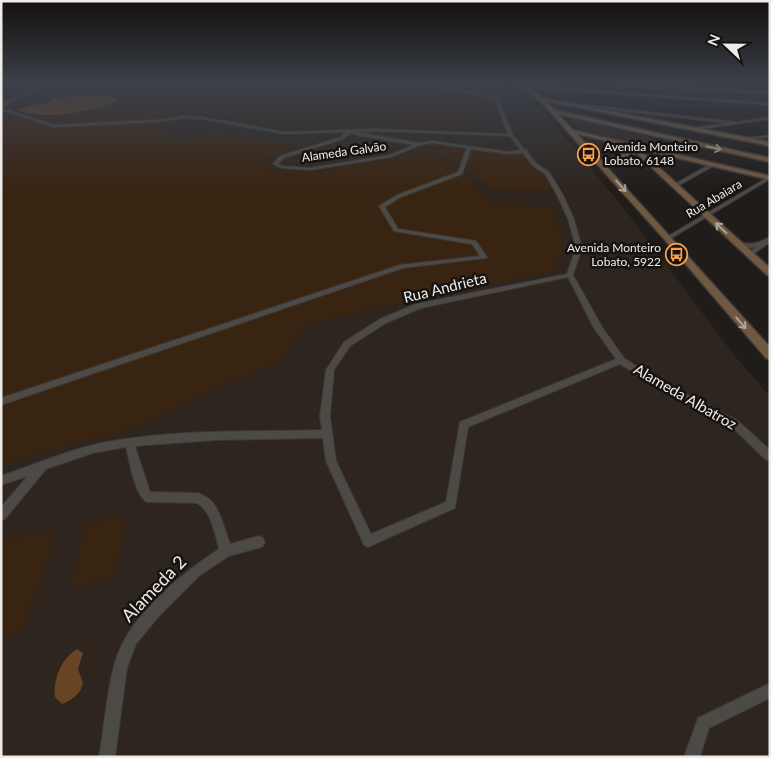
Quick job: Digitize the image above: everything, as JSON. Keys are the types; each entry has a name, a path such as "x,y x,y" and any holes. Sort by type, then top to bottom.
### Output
{"main road":[{"path":"560,119 767,347"},
{"path":"589,119 770,160"},
{"path":"655,119 770,144"},
{"path":"659,141 686,127"},
{"path":"570,131 639,149 769,178"},
{"path":"602,165 652,144"},
{"path":"639,149 644,158 770,273"},
{"path":"628,154 644,158"},
{"path":"699,209 715,210"}],"street":[{"path":"36,119 54,126 167,119"},
{"path":"210,119 285,133 350,131 511,135"},
{"path":"505,119 511,135 526,151 535,165 546,173 550,179 571,219 578,248 570,275"},
{"path":"702,119 739,123"},
{"path":"694,129 761,119"},
{"path":"350,131 361,135 419,144"},
{"name":"Alameda Galvão","path":"350,131 342,138 282,157 275,164 281,167 310,169 391,156 419,144 433,142 509,153 526,151"},
{"path":"742,139 770,136"},
{"path":"1,402 402,266 484,257 474,242 396,230 382,206 399,196 460,173 470,148"},
{"path":"671,183 683,181 713,165"},
{"name":"Rua Abaiara","path":"668,238 769,178"},
{"path":"671,183 683,181"},
{"path":"749,255 770,239"},
{"path":"738,244 754,246 763,244"},
{"name":"Alameda Albatroz","path":"570,275 598,328 621,360 645,376 735,424 770,457"},
{"name":"Rua Andrieta","path":"570,275 419,306 383,321 347,344 330,370 325,416 332,461 368,541 451,505 463,425 621,360"},
{"path":"1,481 86,451 107,446 182,438 327,434"},
{"path":"130,444 143,491 147,497 198,498 208,502 218,524 226,551"},
{"path":"1,514 43,466"},
{"name":"Alameda 2","path":"107,757 120,668 131,640 154,611 195,572 226,551 259,542"},
{"path":"692,757 703,723 769,692"}],"shaded area":[{"path":"1,119 550,119 626,211 734,355 770,396 770,757 1,757"},
{"path":"1,119 153,119 187,128 160,131 176,142 222,131 217,137 305,146 266,159 271,170 313,172 396,157 418,149 456,164 490,204 553,208 564,248 554,271 305,324 283,358 127,430 1,464"},
{"path":"247,119 490,119 493,121 454,122 449,126 405,122 267,122"},
{"path":"577,119 655,138 642,145 577,129 569,120"},
{"path":"433,142 526,151 558,191 489,188 464,165 427,149"},
{"path":"125,515 116,576 71,587 84,524"},
{"path":"56,532 22,632 1,636 1,540"},
{"path":"77,649 83,653 78,669 83,683 76,696 62,704 55,697 55,683 62,664"}],"place":[{"name":"Avenida Monteiro Lobato, 6148","path":"588,154"},
{"name":"Avenida Monteiro Lobato, 5922","path":"677,255"}]}
